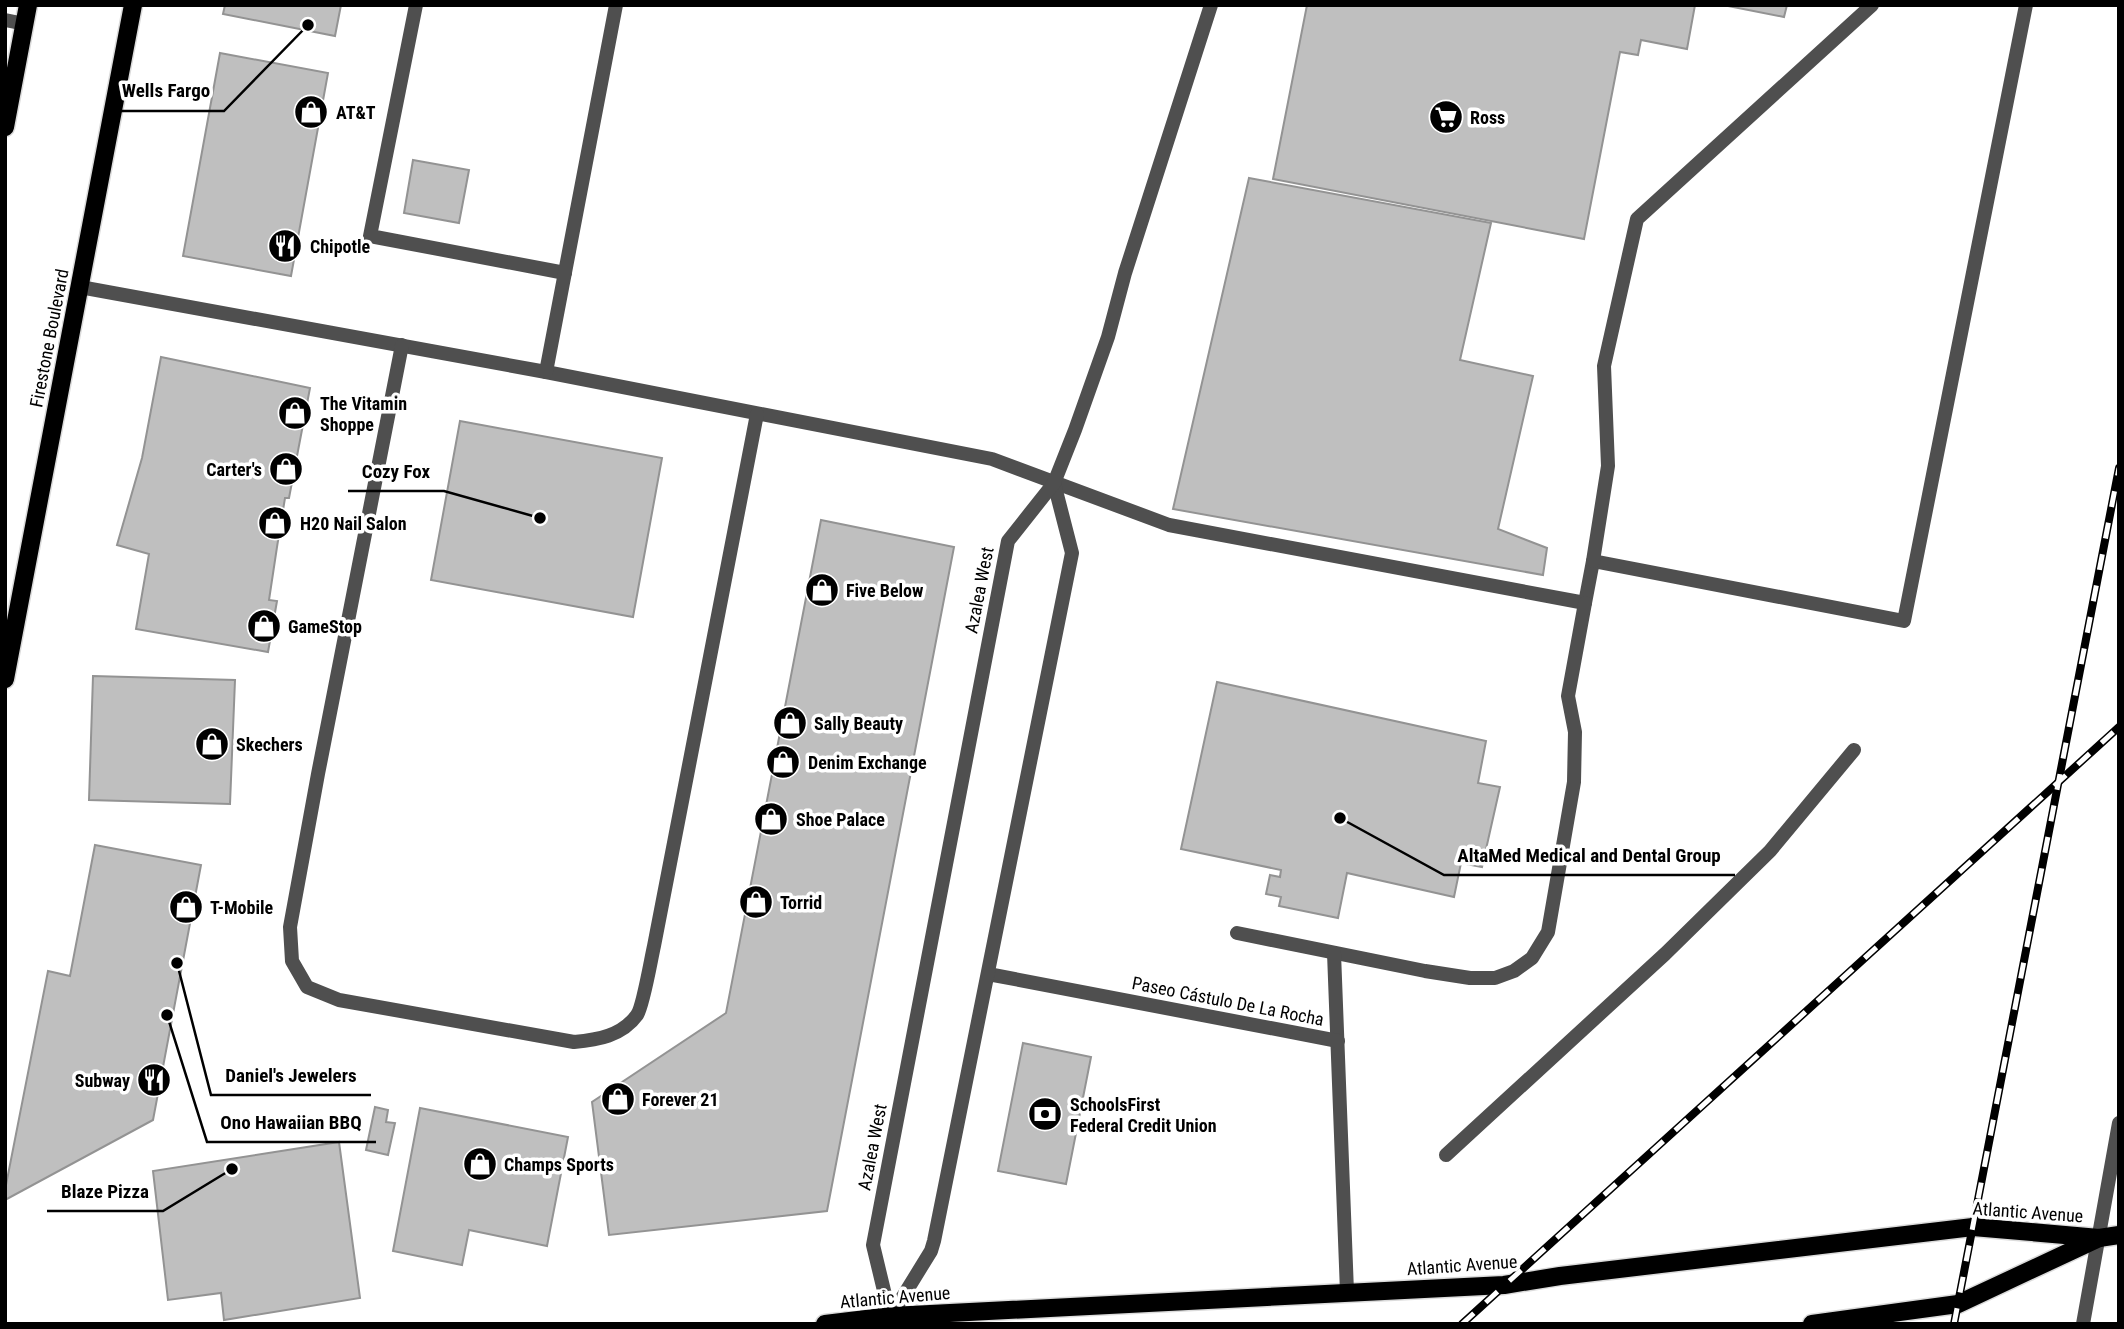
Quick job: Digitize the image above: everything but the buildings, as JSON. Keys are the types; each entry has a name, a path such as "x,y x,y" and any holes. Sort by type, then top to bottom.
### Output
{"main road":[{"path":"5,127 28,5"},
{"name":"Firestone Boulevard","path":"5,679 133,5"},
{"name":"Atlantic Avenue","path":"824,1324 1504,1285 1973,1227 2099,1238 2119,1235"},
{"name":"Atlantic Avenue","path":"1812,1324 1958,1304 2099,1238"}],"street":[{"path":"416,5 370,236 565,273"},
{"path":"546,372 616,5"},
{"name":"Azalea West","path":"891,1320 873,1245 1008,541 1054,483 1108,337 1125,273 1211,5"},
{"path":"1237,933 1470,978 1495,978 1514,971 1532,958 1548,932 1572,793 1575,733 1568,696 1608,466 1604,366 1637,219 1872,5"},
{"path":"1593,561 1904,621 2026,5"},
{"path":"5,20 25,24"},
{"path":"80,287 546,372 992,459 1170,526 1585,603"},
{"path":"402,345 317,774 290,927 292,961 307,987 339,1000 574,1042 598,1040 610,1035 621,1030 638,1014 654,946 757,414"},
{"path":"891,1320 931,1251 1073,553 1054,483"},
{"path":"1446,1155 1665,954 1770,851 1854,750"},
{"path":"1334,953 1338,1041"},
{"name":"Paseo Cástulo De La Rocha","path":"988,974 1338,1041 1347,1292"},
{"path":"2083,1324 2119,1124"}],"railway":[{"path":"1954,1324 2119,468"},
{"path":"1462,1324 2119,727"}],"place":[{"name":"Wells Fargo","path":"308,25"},
{"name":"AT&T","path":"311,112"},
{"name":"Ross","path":"1446,117"},
{"name":"Chipotle","path":"285,246"},
{"name":"The Vitamin Shoppe","path":"295,413"},
{"name":"Carter's","path":"286,469"},
{"name":"Cozy Fox","path":"540,518"},
{"name":"H20 Nail Salon","path":"275,523"},
{"name":"Five Below","path":"822,590"},
{"name":"GameStop","path":"264,626"},
{"name":"Sally Beauty","path":"790,723"},
{"name":"Skechers","path":"212,744"},
{"name":"Denim Exchange","path":"783,762"},
{"name":"AltaMed Medical and Dental Group","path":"1340,818"},
{"name":"Shoe Palace","path":"771,819"},
{"name":"Torrid","path":"756,902"},
{"name":"T-Mobile","path":"186,907"},
{"name":"Daniel's Jewelers","path":"177,963"},
{"name":"Ono Hawaiian BBQ","path":"167,1015"},
{"name":"Subway","path":"154,1080"},
{"name":"Forever 21","path":"618,1099"},
{"name":"SchoolsFirst Federal Credit Union","path":"1045,1114"},
{"name":"Champs Sports","path":"480,1164"},
{"name":"Blaze Pizza","path":"232,1169"}]}
